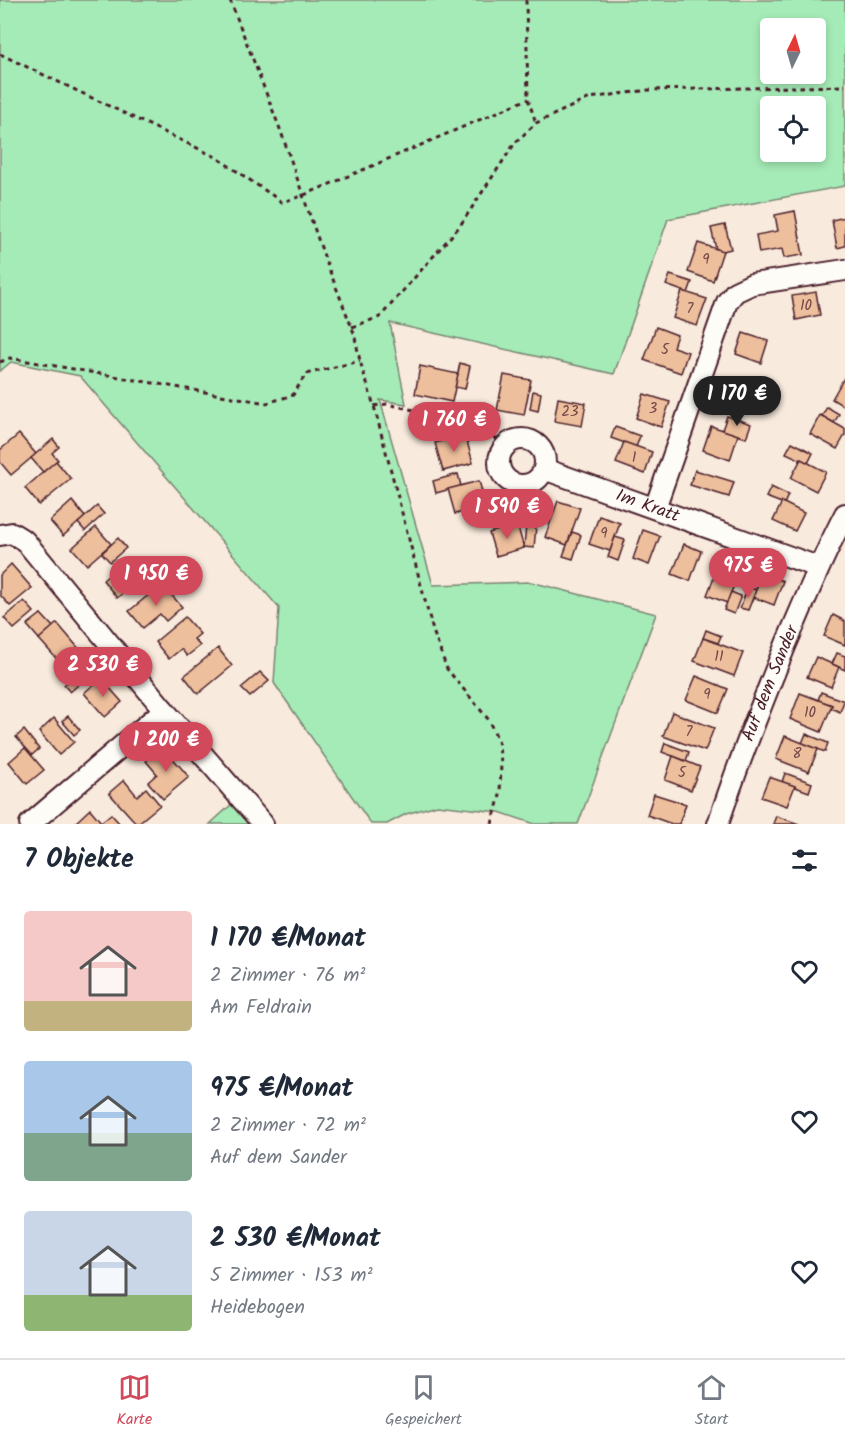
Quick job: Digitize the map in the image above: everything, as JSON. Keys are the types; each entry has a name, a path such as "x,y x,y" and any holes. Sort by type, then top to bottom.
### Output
{"street":[{"path":"655,508 727,302 735,292 752,284 845,270"},
{"path":"518,440 527,440 537,445 543,455 544,469 532,483 519,485 506,479 499,468 499,457 505,446 518,440"},
{"name":"Im Kratt","path":"544,469 818,567"},
{"name":"Auf dem Sander","path":"718,824 744,749 818,567 845,514"},
{"path":"0,535 12,533 25,541 164,710 263,824"},
{"path":"30,824 164,710"}],"path":[{"path":"230,0 280,129 325,260 354,333 436,641 447,669 488,719 498,740 501,762 500,795 492,824"},
{"path":"526,0 528,99 536,123"},
{"path":"0,54 216,157 282,202 302,196 528,99"},
{"path":"352,327 380,317 459,227 515,143 536,123 590,98 649,90 845,86"},
{"path":"0,362 10,358 267,403 293,395 306,374 360,361"},
{"path":"374,406 387,404 480,425 505,446"}],"green space":[{"path":"0,0 845,0 845,186 668,219 614,374 390,323 406,404 380,400 433,585 531,582 656,614 578,824 535,824 499,812 437,805 406,814 387,824 371,824 274,683 279,608 80,376 11,362 0,371"},
{"path":"232,804 249,824 210,824"}],"building":[{"path":"795,211 803,255 784,258 782,249 759,253 756,235 778,231 775,215"},
{"path":"845,217 845,246 837,248 832,220"},
{"path":"725,225 731,249 723,251 716,249 711,228"},
{"path":"698,243 723,251 713,281 688,272"},
{"path":"670,275 692,282 688,293 666,285"},
{"path":"682,291 707,299 697,326 673,318"},
{"path":"816,292 820,315 796,320 792,296"},
{"path":"656,327 677,335 673,347 688,352 681,373 644,360"},
{"path":"743,333 768,341 761,363 736,354"},
{"path":"460,363 470,366 465,389 455,387"},
{"path":"420,366 458,374 452,402 415,394"},
{"path":"504,375 531,380 524,415 497,410"},
{"path":"845,376 845,407 832,399"},
{"path":"724,380 749,388 741,413 716,405"},
{"path":"533,391 541,393 538,411 530,409"},
{"path":"644,394 670,402 661,427 636,418"},
{"path":"558,398 586,403 582,426 554,421"},
{"path":"827,407 839,414 834,423 822,416"},
{"path":"820,415 845,429 845,435 837,449 810,434"},
{"path":"727,416 751,424 746,438 722,430"},
{"path":"425,418 446,422 445,430 423,426"},
{"path":"711,426 738,435 730,460 703,450"},
{"path":"615,427 640,436 636,447 611,438"},
{"path":"19,434 36,454 11,475 0,462 0,450"},
{"path":"465,434 473,463 443,471 435,443"},
{"path":"53,439 59,447 52,453 58,460 43,472 31,458"},
{"path":"624,442 652,452 645,474 616,463"},
{"path":"792,442 813,453 808,463 786,453"},
{"path":"801,459 826,472 816,491 791,478"},
{"path":"56,461 71,479 39,505 25,488"},
{"path":"695,470 734,482 729,497 690,485"},
{"path":"458,474 461,486 436,493 433,481"},
{"path":"479,481 486,506 455,514 448,489"},
{"path":"771,487 788,495 784,504 766,497"},
{"path":"72,501 85,517 63,536 50,521"},
{"path":"558,501 580,508 567,545 545,537"},
{"path":"782,502 804,513 795,531 773,521"},
{"path":"97,506 104,514 85,531 78,523"},
{"path":"599,516 620,523 610,551 589,544"},
{"path":"517,524 524,548 496,556 489,533"},
{"path":"526,525 536,526 534,548 524,547"},
{"path":"96,527 111,544 87,565 72,548"},
{"path":"643,530 660,536 649,565 633,559"},
{"path":"572,532 581,535 573,559 563,556"},
{"path":"615,537 625,540 618,561 608,557"},
{"path":"118,538 126,548 110,562 102,553"},
{"path":"684,544 701,551 690,581 672,574"},
{"path":"721,559 741,567 727,603 707,595"},
{"path":"124,563 139,581 117,598 103,580"},
{"path":"11,564 32,588 10,606 0,595 0,575"},
{"path":"762,573 783,581 774,605 753,597"},
{"path":"162,584 182,607 166,621 160,614 143,628 129,611"},
{"path":"748,587 756,590 748,610 740,608"},
{"path":"731,592 741,596 734,614 724,610"},
{"path":"24,601 34,612 14,629 4,618"},
{"path":"41,614 53,627 39,639 27,625"},
{"path":"833,615 845,621 845,645 824,636"},
{"path":"185,617 200,634 194,639 200,646 187,656 181,649 169,659 155,642"},
{"path":"57,623 80,650 62,665 39,639"},
{"path":"706,630 721,636 718,643 703,638"},
{"path":"703,638 743,653 734,676 694,661"},
{"path":"218,648 232,666 198,694 184,676"},
{"path":"837,653 845,656 845,670 832,664"},
{"path":"816,657 839,667 831,687 807,677"},
{"path":"83,668 90,675 70,692 64,685"},
{"path":"260,672 269,681 250,697 241,688"},
{"path":"696,676 728,689 718,713 686,700"},
{"path":"101,678 122,702 105,717 84,693"},
{"path":"821,692 844,701 840,712 831,708 832,705 818,700"},
{"path":"800,693 832,705 821,732 790,719"},
{"path":"672,712 714,728 705,751 663,736"},
{"path":"68,716 80,730 74,735 62,721"},
{"path":"54,718 74,742 59,755 39,732"},
{"path":"24,730 39,749 32,755 16,737"},
{"path":"806,734 828,743 825,752 802,743"},
{"path":"785,736 818,749 809,772 776,759"},
{"path":"665,743 689,752 686,761 662,752"},
{"path":"163,747 189,777 163,799 148,782 157,774 146,761"},
{"path":"25,748 44,770 27,784 9,762"},
{"path":"673,756 700,767 691,790 665,780"},
{"path":"785,773 812,783 809,792 782,782"},
{"path":"769,777 795,786 787,806 761,797"},
{"path":"124,780 137,796 146,788 160,805 137,824 109,793"},
{"path":"654,794 686,804 679,824 672,824 647,815"},
{"path":"90,809 101,822 111,814 120,824 74,824"},
{"path":"776,816 799,824 773,824"}]}
